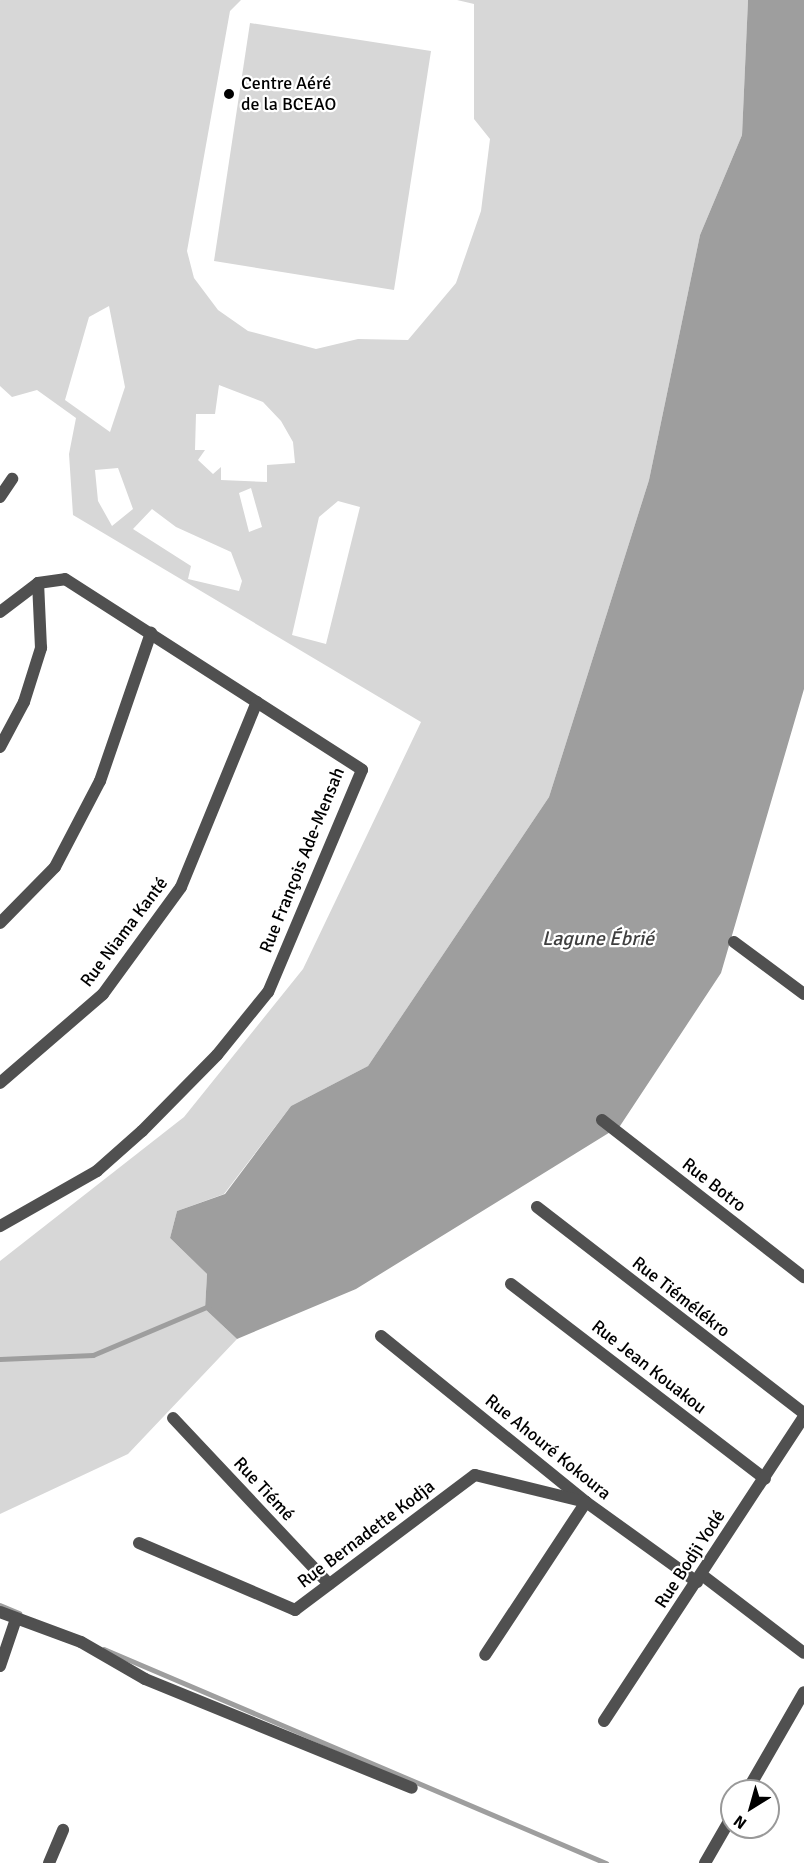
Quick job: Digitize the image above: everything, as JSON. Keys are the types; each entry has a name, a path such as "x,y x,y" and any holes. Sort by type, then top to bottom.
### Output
{"street":[{"path":"0,497 12,479"},
{"name":"Rue François Ade-Mensah","path":"0,1226 97,1171 142,1131 218,1055 268,992 362,770 65,579 38,583"},
{"path":"0,612 38,583"},
{"path":"0,747 24,702 41,648 38,583"},
{"path":"0,923 55,867 100,781 151,633"},
{"name":"Rue Niama Kanté","path":"0,1083 103,994 181,887 257,702"},
{"path":"734,942 804,994"},
{"name":"Rue Botro","path":"602,1120 804,1277"},
{"name":"Rue Tiémélékro","path":"537,1207 804,1415"},
{"name":"Rue Jean Kouakou","path":"510,1284 765,1479"},
{"name":"Rue Ahouré Kokoura","path":"381,1336 586,1502 804,1653"},
{"name":"Rue Bodji Yodé","path":"604,1721 765,1479 804,1415"},
{"name":"Rue Tiémé","path":"173,1418 329,1584"},
{"name":"Rue Bernadette Kodja","path":"139,1543 295,1610 475,1476 586,1502"},
{"path":"485,1655 586,1502"},
{"path":"0,1612 81,1642 145,1679 412,1788"},
{"path":"0,1666 16,1619"},
{"path":"754,1779 804,1692"},
{"path":"49,1863 63,1830"},
{"path":"705,1863 720,1837"}],"shaded area":[{"path":"0,0 241,0 230,11 187,251 194,278 218,310 248,331 316,349 358,339 408,340 456,283 481,211 490,139 474,119 474,4 457,0 748,0 742,135 700,235 649,480 549,797 368,1066 291,1106 224,1194 177,1211 170,1238 207,1274 205,1309 237,1339 128,1454 0,1514 0,1261 184,1117 303,969 421,722 73,515 69,454 76,418 37,390 12,397 0,386","holes":["109,306 125,387 110,432 65,400 89,317","219,385 263,402 281,421 293,442 295,463 267,465 267,482 221,480 221,467 213,474 198,460 205,450 195,450 196,414 215,414","118,468 133,509 112,526 98,501 95,470","251,488 262,527 249,532 239,493","338,501 360,507 326,644 292,635 319,517","152,509 176,527 231,552 242,581 239,591 188,579 191,566 133,529"]},
{"path":"250,23 431,51 394,290 214,261"}],"water":[{"name":"Lagune Ébrié","path":"748,0 804,0 804,689 721,973 620,1126 356,1289 237,1339 205,1309 207,1274 170,1238 177,1211 225,1194 291,1106 368,1066 549,797 649,480 700,235 742,135"}],"waterway":[{"path":"0,1359 93,1355 209,1306"},
{"path":"0,1605 19,1613"},
{"path":"104,1649 606,1863"}],"place":[{"name":"Centre Aéré de la BCEAO","path":"229,94"}]}
